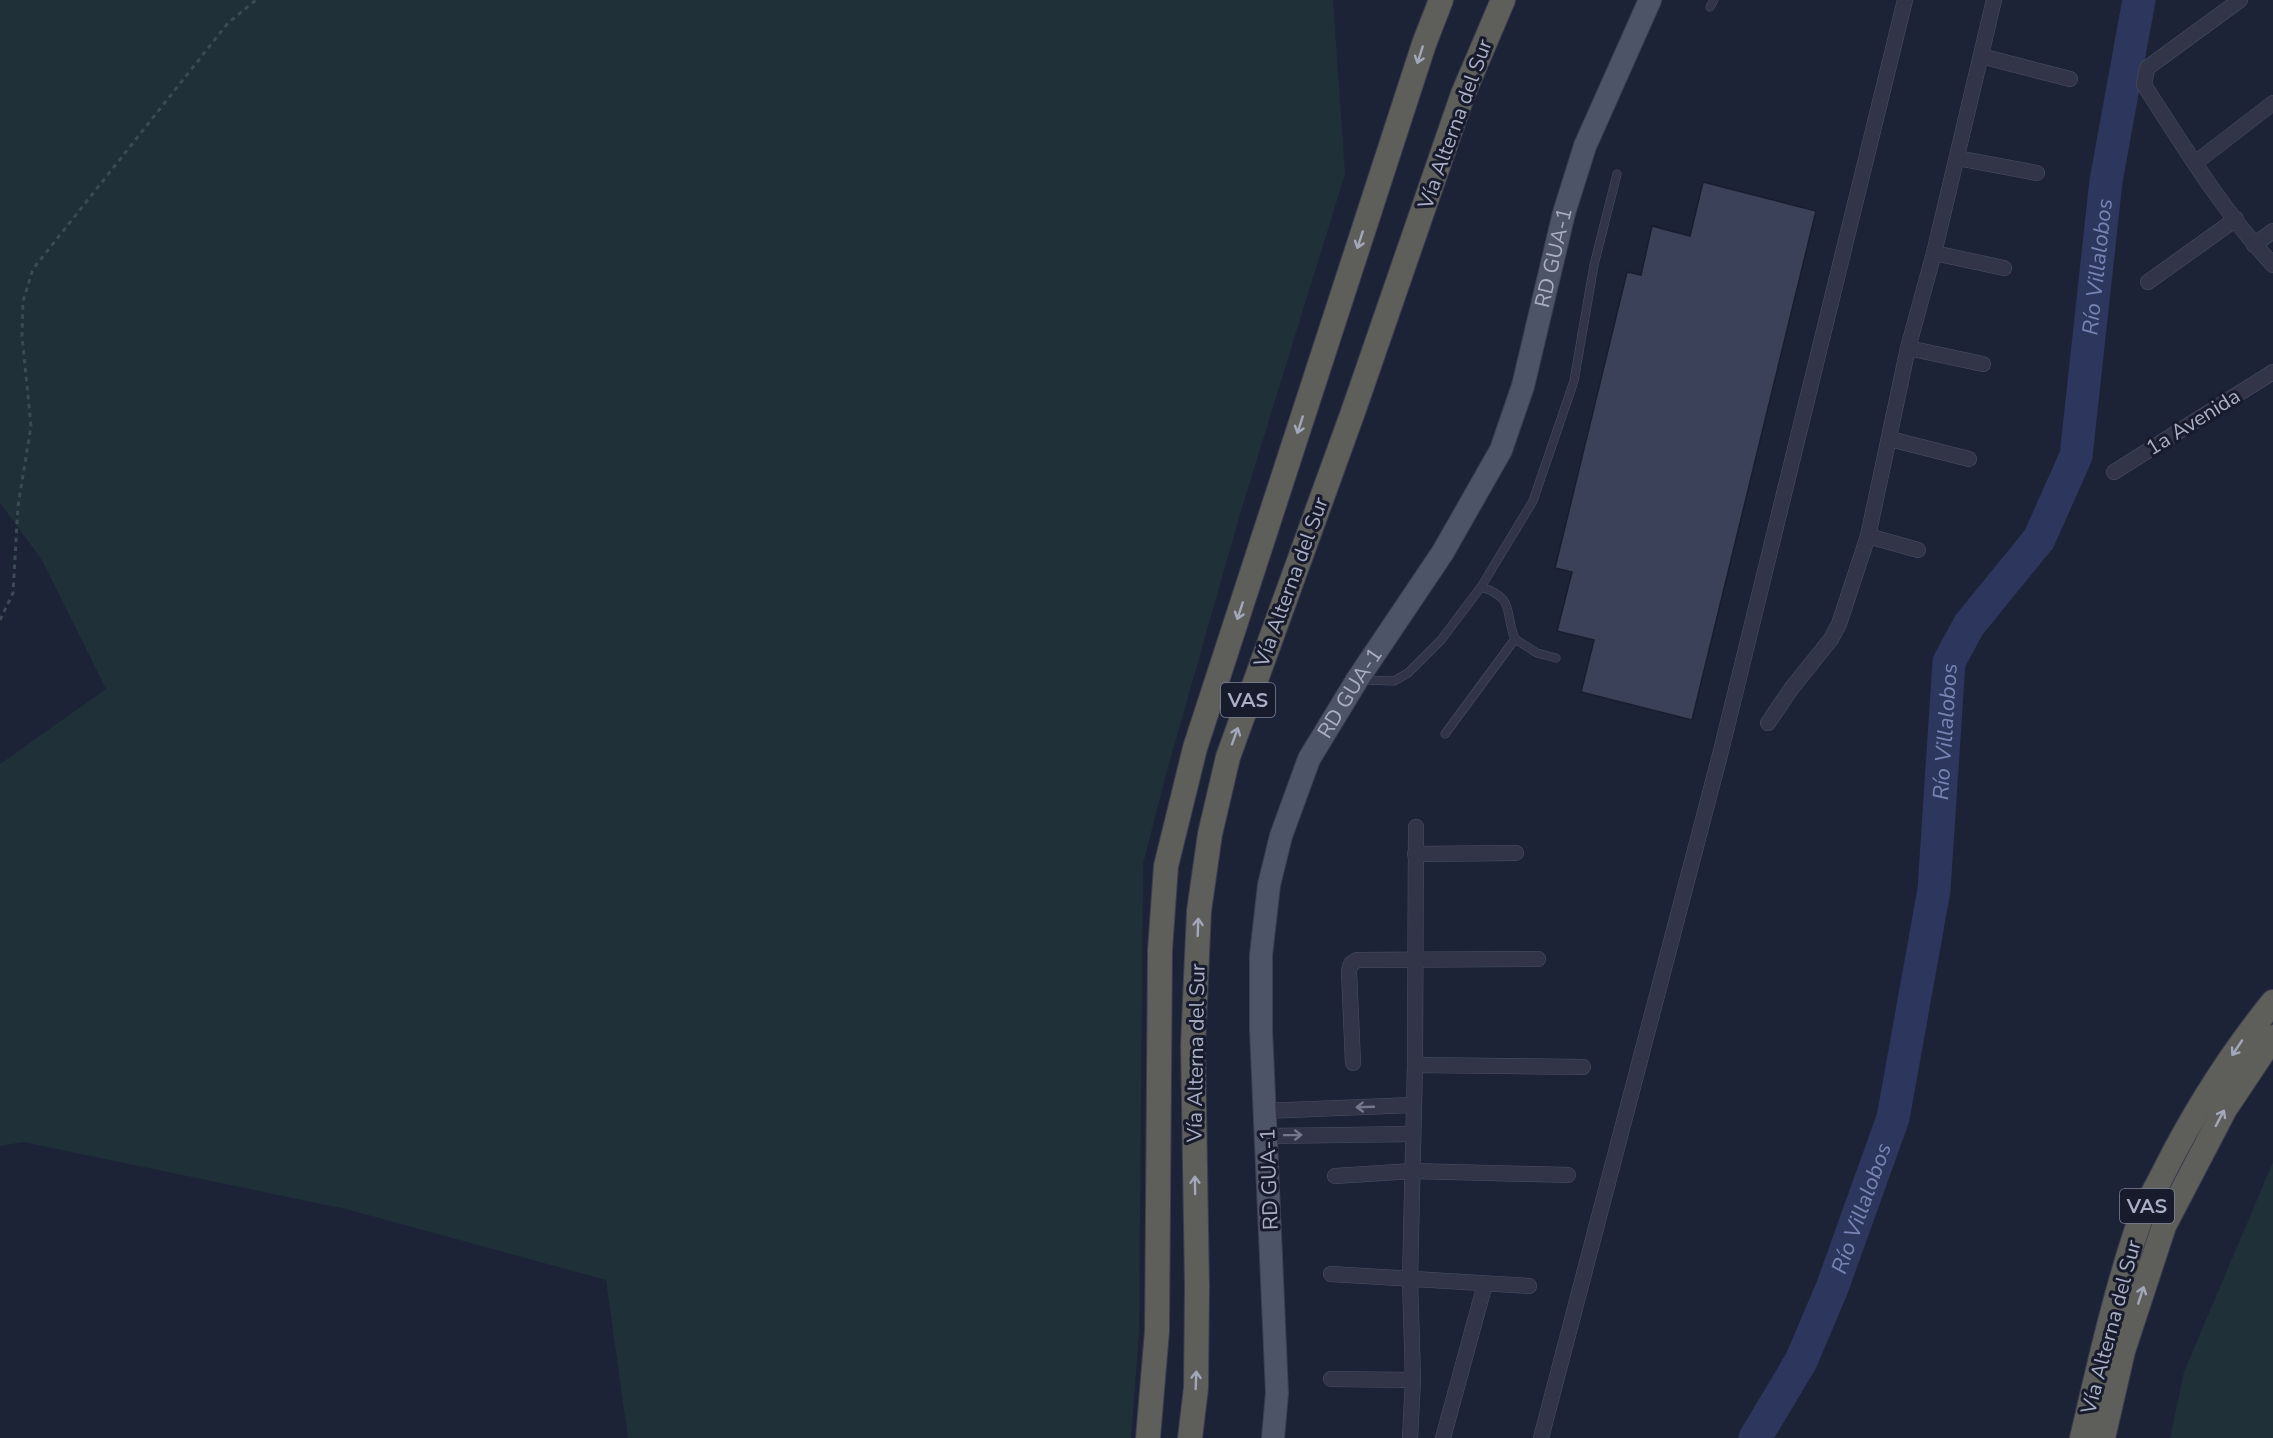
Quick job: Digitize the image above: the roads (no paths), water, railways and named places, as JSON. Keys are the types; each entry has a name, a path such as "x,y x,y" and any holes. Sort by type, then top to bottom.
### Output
{"highway":[{"name":"Vía Alterna del Sur","path":"1148,1438 1157,1331 1160,950 1162,905 1171,842 1195,748 1417,63 1441,0"},
{"name":"Vía Alterna del Sur","path":"1190,1438 1196,1388 1197,1287 1193,1044 1198,911 1210,834 1228,757 1353,412 1463,94 1503,0"},
{"name":"Vía Alterna del Sur","path":"2082,1438 2118,1293 2140,1220 2210,1088 2244,1037 2273,1002"},
{"name":"Vía Alterna del Sur","path":"2103,1438 2123,1351 2164,1227 2225,1109 2273,1037"}],"main road":[{"name":"RD GUA-1","path":"1274,1438 1277,1394 1261,1029 1261,955 1269,885 1281,836 1309,759 1357,680 1443,552 1501,450 1523,386 1564,213 1585,146 1650,0"}],"street":[{"path":"1541,1438 1721,751 1905,0"},
{"path":"1768,723 1785,697 1831,639 1839,624 1868,536 1908,348 1934,253 1994,0"},
{"path":"2240,0 2147,68 2144,86 2254,244 2273,265"},
{"path":"1981,56 2070,79"},
{"path":"2195,162 2273,104"},
{"path":"1957,158 2037,173"},
{"path":"2148,282 2236,219"},
{"path":"2254,244 2273,231"},
{"path":"1934,253 2004,268"},
{"path":"1908,348 1983,364"},
{"name":"1a Avenida","path":"2114,472 2273,372"},
{"path":"1890,439 1969,459"},
{"path":"1868,536 1918,550"},
{"path":"1410,1438 1413,1380 1410,1279 1415,1065 1416,827"},
{"path":"1415,854 1516,853"},
{"path":"1353,1063 1349,971 1351,964 1357,960 1538,959"},
{"path":"1415,1065 1583,1066"},
{"path":"1266,1111 1413,1105"},
{"path":"1267,1136 1413,1134"},
{"path":"1335,1176 1413,1171 1568,1175"},
{"path":"1331,1274 1529,1286"},
{"path":"1443,1438 1485,1284"},
{"path":"1331,1379 1413,1380"}],"lane":[{"path":"1357,680 1394,681 1408,673 1441,640 1481,587 1533,501 1574,381 1594,265 1617,174"},
{"path":"1481,587 1495,592 1502,598 1507,607 1515,639 1537,653 1556,658"},
{"path":"1445,734 1515,639"}],"waterway":[{"name":"Río Villalobos","path":"1755,1438 1801,1361 1832,1288 1893,1118 1934,890 1949,662 1969,625 2039,539 2076,456 2106,181 2139,0"}]}
